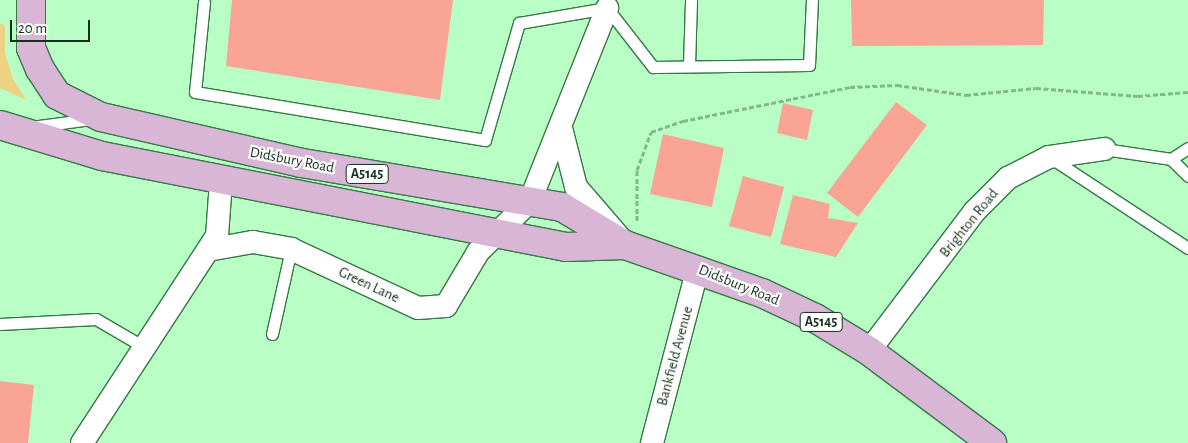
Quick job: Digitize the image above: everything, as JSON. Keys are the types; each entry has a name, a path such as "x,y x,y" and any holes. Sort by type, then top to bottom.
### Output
{"main road":[{"name":"Didsbury Road","path":"32,0 31,48 40,69 57,95 101,117 302,163 562,207 626,245 698,268 762,293 869,351 992,443"},
{"name":"Didsbury Road","path":"4,128 102,156 221,181 566,247 626,245"}],"street":[{"path":"530,201 561,128 607,8"},
{"path":"561,128 576,187 626,245"},
{"name":"Brighton Road","path":"869,351 991,193 1019,170 1049,157 1104,149"},
{"path":"82,443 208,250 221,221 221,181"},
{"name":"Green Lane","path":"208,250 253,242 291,249 418,308 431,309 446,306 478,252 530,201"},
{"name":"Bankfield Avenue","path":"652,443 698,268"}],"lane":[{"path":"689,64 691,0"},
{"path":"204,2 194,92 485,140 519,23 607,8 652,67 689,64 809,65 812,0"},
{"path":"4,128 101,117"},
{"path":"1172,160 1188,148"},
{"path":"1104,149 1172,160 1188,176"},
{"path":"1049,157 1188,248"},
{"path":"272,334 291,249"},
{"path":"0,324 96,319 144,347"}],"path":[{"path":"637,215 637,170 651,132 683,121 850,87 897,85 966,95 1036,88 1138,96 1188,92"}],"shaded area":[{"path":"0,23 5,26 5,53 13,79 26,100 0,88"}],"building":[{"path":"232,0 453,0 440,100 226,66"},
{"path":"851,0 1044,0 1043,45 852,46"},
{"path":"896,102 927,125 858,217 827,193"},
{"path":"783,103 813,110 807,140 777,133"},
{"path":"663,134 724,148 712,207 650,194"},
{"path":"743,176 784,187 771,237 729,226"},
{"path":"793,195 830,204 828,218 858,223 836,257 780,244"},
{"path":"0,381 34,385 28,443 0,443"}]}
